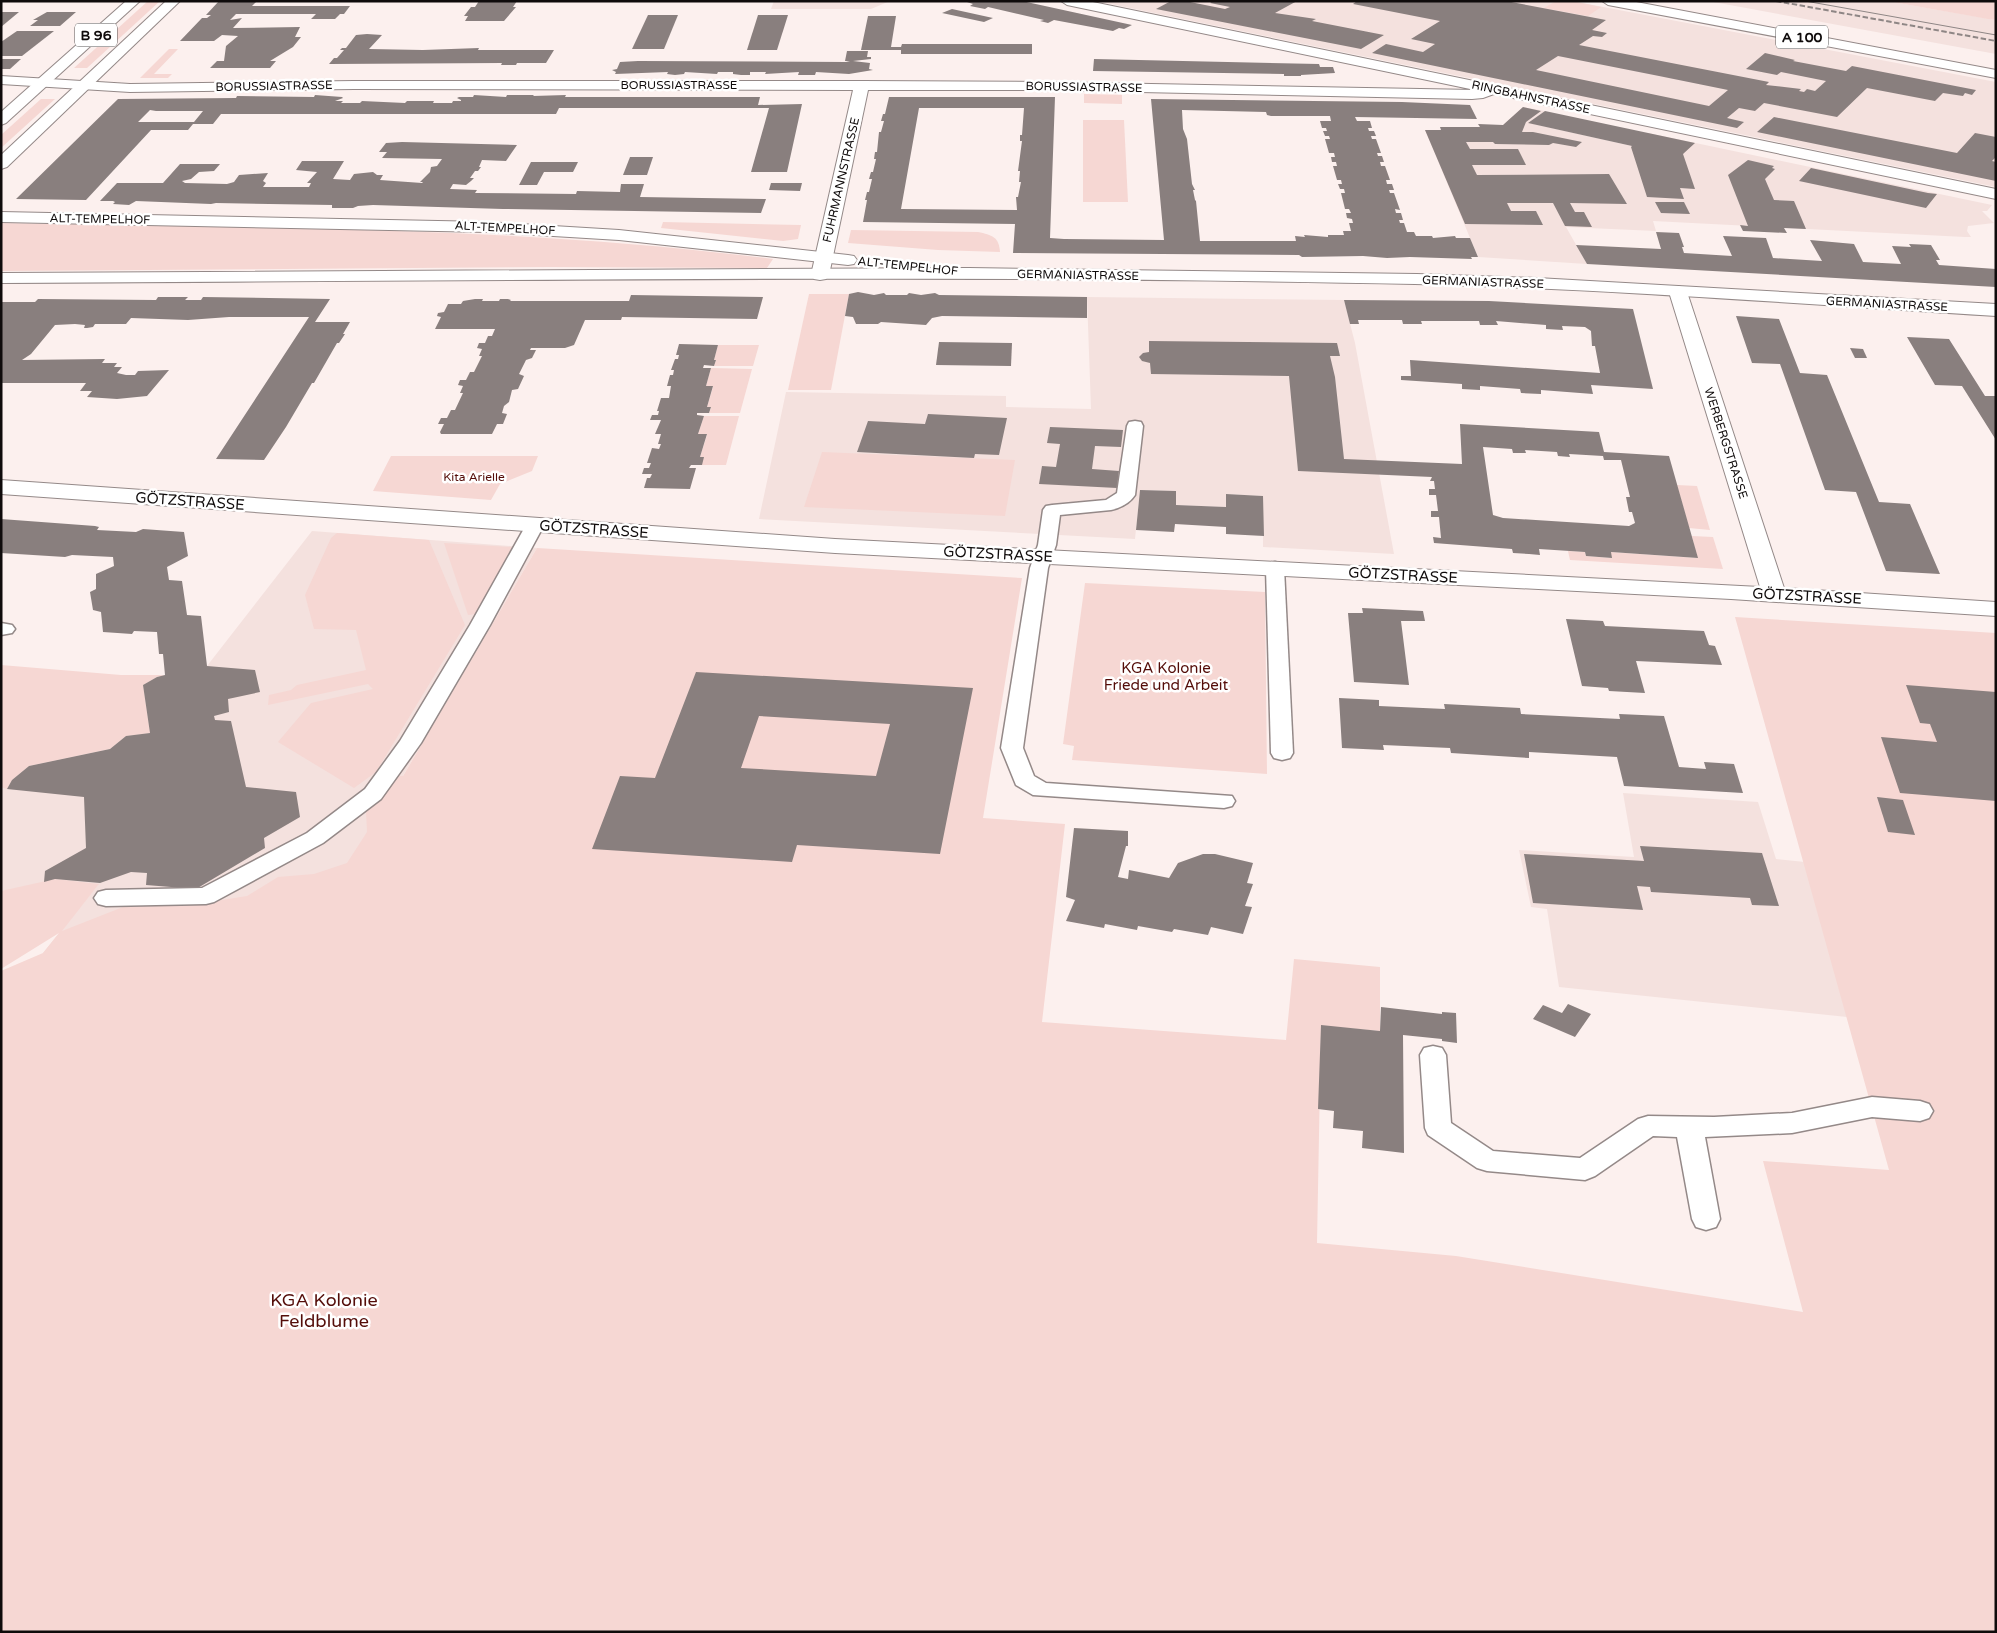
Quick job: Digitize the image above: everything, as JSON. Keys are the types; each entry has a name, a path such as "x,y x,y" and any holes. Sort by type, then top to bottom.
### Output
{"main road":[{"name":"B 96","path":"1,120 134,1"},
{"name":"B 96","path":"1,164 174,1"},
{"name":"RINGBAHNSTRASSE","path":"1067,1 1996,194"},
{"name":"A 100","path":"1608,1 1996,74"},
{"name":"A 100","path":"1673,1 1996,61"},
{"path":"1358,92 1392,69"},
{"name":"BORUSSIASTRASSE","path":"1,80 130,88 354,85 1071,86 1478,95 1493,89"},
{"name":"FUHRMANNSTRASSE","path":"820,275 862,85"},
{"name":"ALT-TEMPELHOF","path":"1,217 486,227 628,236 969,273"},
{"name":"ALT-TEMPELHOF","path":"1,278 969,273"},
{"name":"GERMANIASTRASSE","path":"969,273 1464,280 1996,310"},
{"name":"WERBERGSTRASSE","path":"1678,292 1774,594"},
{"name":"GÖTZSTRASSE","path":"1,487 835,546 1774,594 1996,609"}],"lane":[{"path":"1135,426 1126,495 1111,505 1052,510 1047,545 1042,556 1012,748 1024,780 1041,790 1224,801"},
{"path":"106,898 206,896 315,838 373,794 410,743 480,626 535,525"},
{"path":"1275,568 1282,753"},
{"path":"1433,1055 1438,1128 1487,1161 1585,1169 1648,1126 1792,1123 1872,1107 1920,1111"},
{"path":"1689,1126 1706,1219"}],"shaded area":[{"path":"774,1 890,1 871,9 771,9"},
{"path":"1096,1 1572,1 1996,82 1996,187"},
{"path":"1708,1 1887,1 1996,20 1996,54"},
{"path":"1523,107 1545,111 1529,123 1632,146 1648,133 1992,205 1987,211 1982,211 1994,223 1968,226 1967,231 1971,237 1965,237 1653,221 1656,231 1566,227 1587,264 1478,257 1425,130 1503,131 1503,125"},
{"path":"1087,297 1344,300 1355,343 1394,554 1263,547 1263,496 1227,494 1226,507 1176,505 1176,491 1140,490 1135,539 759,519 786,392 1006,396 1006,407 1091,409"},
{"path":"312,531 537,548 281,983 43,953 98,885 1,891 1,786 29,766 110,749 126,736 143,685 157,677 207,666"},
{"path":"1623,793 1758,802 1776,859 1805,862 1847,1017 1559,987 1547,909 1531,907 1519,850 1634,857"}],"green space":[{"path":"148,1 160,1 87,68 74,68"},
{"path":"1556,1 1572,1 1601,7 1588,16 1544,8"},
{"path":"1887,1 1996,1 1996,20 1988,19"},
{"path":"169,49 178,49 154,74 172,74 168,78 140,78"},
{"path":"1084,94 1122,95 1122,104 1084,103"},
{"path":"41,99 55,99 1,148 1,135"},
{"path":"1083,120 1124,120 1128,202 1083,202"},
{"path":"663,222 801,225 798,239 783,241 661,228"},
{"path":"1,223 388,230 484,234 677,248 773,259 767,268 551,267 1,271"},
{"path":"851,230 978,232 994,238 998,243 1000,252 938,250 848,243"},
{"path":"809,294 849,294 831,390 788,390"},
{"path":"718,345 759,345 753,366 714,366"},
{"path":"711,368 752,369 740,413 709,413 711,408 707,407 713,387 706,386"},
{"path":"704,416 739,416 726,465 702,465 700,457 707,435 698,434"},
{"path":"822,452 1015,460 1005,516 804,507"},
{"name":"Kita Arielle","path":"391,456 538,456 532,471 500,484 491,500 373,491"},
{"path":"1677,485 1697,486 1710,530 1689,528"},
{"path":"337,533 429,540 465,625 376,772 354,788 278,742 311,703 373,689 368,684 268,705 269,695 291,690 297,685 366,670 356,630 314,629 305,595 331,538"},
{"path":"1692,536 1713,537 1723,569 1570,560 1568,551 1585,552 1586,556 1611,558 1611,552 1697,558"},
{"path":"444,543 512,547 477,614 468,615"},
{"name":"KGA Kolonie Feldblume","path":"537,548 1022,578 983,818 1065,824 1042,1022 1286,1040 1294,959 1380,967 1380,1031 1321,1026 1317,1243 1456,1256 1803,1312 1763,1161 1889,1170 1735,617 1996,633 1996,1632 1,1632 1,971 43,953 59,933 1,969 1,891 55,879 99,884 62,931 123,907 203,903 247,896 278,877 314,874 347,863 367,832 366,811 399,776 403,776"},
{"name":"KGA Kolonie Friede und Arbeit","path":"1085,583 1265,592 1267,774 1072,760 1074,746 1063,744"},
{"path":"1,665 121,675 165,675 143,685 150,733 126,736 110,749 29,766 12,780 7,789 1,787"}],"building":[{"path":"219,1 257,1 252,6 350,6 344,14 340,14 335,19 311,19 316,14 236,14 230,20 242,18 233,28 300,27 295,37 301,37 293,47 270,61 276,61 270,68 210,68 217,61 224,61 226,46 238,36 222,35 214,41 180,41 202,18 207,18 211,15 206,15"},
{"path":"479,1 517,1 513,7 516,7 504,21 465,21 468,16 464,16"},
{"path":"964,1 1022,1 1132,25 1113,31 1054,20 1048,23 1040,21 1044,20 988,7 985,9 970,6 973,4"},
{"path":"1171,1 1185,1 1225,9 1230,7 1210,3 1213,1 1297,1 1275,13 1316,19 1312,21 1384,35 1361,49 1156,9"},
{"path":"1357,1 1506,1 1606,20 1592,30 1607,33 1602,37 1593,36 1579,45 1769,82 1766,85 1801,89 1799,91 1804,92 1807,89 1815,91 1826,81 1781,72 1777,75 1746,69 1765,53 1795,60 1793,61 1846,71 1852,66 1976,90 1972,95 1965,93 1963,96 1943,93 1935,101 1867,88 1837,117 1764,103 1755,111 1739,108 1727,118 1744,122 1737,128 1372,53 1386,44 1423,52 1435,44 1411,39 1440,21 1353,4","holes":["1558,56 1728,90 1709,106 1536,70"]},
{"path":"952,9 993,18 984,22 942,13"},
{"path":"1,12 19,12 1,27"},
{"path":"47,12 76,12 60,26 30,26 38,20 33,20"},
{"path":"648,15 678,15 664,49 632,49"},
{"path":"758,15 788,15 777,50 747,50"},
{"path":"868,16 896,16 891,47 901,47 902,44 1032,44 1032,54 901,54 901,50 861,50"},
{"path":"17,31 54,31 22,56 1,56 1,42"},
{"path":"356,35 382,35 369,49 479,48 478,50 554,50 546,63 517,63 516,65 501,65 502,63 329,64 334,58 337,58 344,50 340,50 346,48"},
{"path":"847,51 868,51 867,57 871,57 871,59 853,61 870,63 869,69 873,70 849,74 816,72 815,75 798,75 799,72 765,74 766,72 750,72 750,75 741,75 733,74 733,72 718,72 717,74 685,72 684,74 675,75 667,74 668,72 615,74 616,72 612,70 617,69 620,62 638,61 846,62 850,61 845,61"},
{"path":"1,59 21,59 10,69 1,69"},
{"path":"1094,59 1319,64 1320,67 1333,67 1335,73 1284,76 1284,74 1093,71"},
{"path":"315,95 342,97 335,101 343,101 341,103 360,103 362,101 405,103 407,101 434,101 433,103 452,103 453,101 461,101 457,98 459,97 473,97 474,95 506,97 507,95 566,95 565,97 760,97 758,105 802,104 787,172 751,172 769,108 559,108 556,114 221,114 213,124 193,124 188,130 151,130 86,200 16,199 118,99 236,98 237,96 314,97","holes":["150,110 203,111 194,122 138,122"]},
{"path":"889,97 1055,97 1050,238 1164,240 1151,99 1402,102 1470,105 1477,119 1355,117 1357,121 1370,121 1372,128 1368,128 1369,131 1374,131 1376,136 1371,136 1372,139 1376,139 1381,153 1377,153 1378,156 1382,156 1384,162 1380,162 1381,166 1385,166 1390,180 1386,180 1387,184 1392,184 1394,190 1389,190 1390,193 1394,193 1400,210 1395,209 1396,213 1401,213 1403,220 1399,220 1400,223 1404,223 1407,232 1414,232 1416,236 1432,236 1433,238 1455,236 1456,238 1470,238 1478,257 1471,257 1472,259 1363,256 1302,257 1299,255 1013,253 1015,224 863,222 867,200 865,200 872,179 869,179 871,172 873,172 879,132 881,132 884,121 881,121 883,114 885,114","holes":["919,108 1024,108 1022,135 1020,135 1020,141 1022,141 1018,171 1020,171 1019,182 1021,182 1018,197 1016,197 1017,210 901,209","1182,110 1266,112 1267,115 1271,116 1330,116 1331,121 1320,121 1322,128 1326,128 1327,131 1323,131 1325,136 1329,136 1330,139 1325,139 1329,153 1334,153 1335,157 1331,157 1332,162 1336,162 1337,166 1333,166 1337,180 1341,180 1342,184 1338,184 1340,189 1344,189 1345,193 1341,193 1345,209 1349,209 1351,213 1346,213 1347,218 1352,219 1353,223 1349,223 1351,231 1343,231 1344,235 1328,235 1328,237 1295,236 1296,241 1200,241 1193,190 1195,190 1192,184 1187,139 1183,129"]},
{"path":"1523,107 1541,111 1526,122 1522,132 1533,132 1582,142 1576,147 1553,143 1549,145 1466,142 1470,149 1518,149 1526,165 1472,165 1477,175 1609,174 1627,204 1570,203 1575,212 1584,212 1592,227 1565,226 1553,203 1507,203 1511,211 1536,211 1543,225 1465,224 1425,130 1441,130 1440,127 1480,127 1478,124 1503,125"},
{"path":"1545,111 1695,143 1683,154 1695,189 1680,188 1684,199 1647,197 1632,146 1528,123"},
{"path":"1774,117 1957,153 1975,133 1996,137 1996,157 1992,161 1996,162 1996,181 1757,132"},
{"path":"386,143 517,145 506,161 482,160 479,167 481,167 470,178 474,178 471,181 466,185 453,184 450,189 477,190 475,193 576,194 577,191 620,192 621,184 644,184 640,197 766,199 761,213 373,205 353,208 332,208 332,205 136,201 129,205 113,204 115,202 113,201 100,201 117,183 163,183 180,164 220,164 214,171 199,172 191,179 182,181 185,183 227,184 234,182 239,175 268,173 263,181 266,183 263,187 309,187 311,183 307,183 317,172 296,170 302,161 344,161 333,179 350,180 354,174 373,172 377,175 383,175 380,180 422,183 420,182 430,172 431,167 437,166 442,159 382,158 387,152 379,152"},
{"path":"630,157 653,157 647,175 623,175"},
{"path":"1748,160 1774,166 1772,168 1775,169 1765,179 1774,200 1794,201 1806,229 1784,228 1787,233 1743,231 1740,225 1748,226 1728,175"},
{"path":"531,162 578,162 573,172 544,172 537,185 519,185"},
{"path":"1811,168 1937,194 1926,208 1799,181"},
{"path":"771,183 802,183 800,191 769,190"},
{"path":"1655,202 1684,202 1690,214 1661,213"},
{"path":"1656,232 1679,233 1684,253 1732,256 1723,236 1766,238 1773,258 1822,261 1810,240 1854,244 1863,262 1901,264 1892,246 1911,247 1909,244 1931,245 1940,260 1936,260 1939,265 1996,269 1996,287 1587,264 1576,245 1661,249"},
{"path":"858,292 874,295 884,293 886,295 907,295 909,293 921,295 935,293 939,295 1087,297 1087,318 942,316 932,318 926,325 881,322 878,324 856,324 853,317 845,316 849,294"},
{"path":"631,295 763,297 757,319 622,317 621,320 585,320 574,345 565,348 531,348 530,350 536,350 532,358 526,360 519,374 524,376 518,389 512,390 509,402 504,406 502,413 507,414 503,424 497,424 492,434 441,434 440,432 444,424 438,424 441,418 447,418 451,410 455,410 463,393 460,393 463,386 458,385 460,380 466,380 470,372 474,372 482,356 479,356 482,349 477,348 479,343 485,343 488,336 492,336 495,329 435,329 441,317 437,316 438,313 444,312 448,304 461,304 463,301 475,299 483,299 482,301 508,299 510,301 629,301"},
{"path":"158,297 188,297 185,300 201,300 203,297 330,299 315,322 350,322 343,334 345,334 337,343 314,383 312,383 264,460 216,459 309,317 229,317 188,320 131,318 126,324 95,324 93,327 87,328 84,328 85,325 75,324 55,325 31,354 22,360 105,359 102,363 117,363 114,367 122,367 117,373 126,375 135,375 138,371 169,370 147,396 117,399 87,397 92,391 80,391 86,383 1,383 1,302 35,302 38,299 156,300"},
{"path":"1344,300 1489,301 1633,309 1653,389 1591,385 1593,394 1541,390 1541,394 1521,393 1520,389 1480,386 1480,390 1462,389 1462,384 1401,380 1401,376 1411,376 1410,360 1600,373 1595,346 1592,346 1591,331 1585,327 1562,326 1563,330 1546,329 1546,325 1496,321 1498,325 1480,325 1479,321 1421,321 1422,324 1403,324 1402,320 1358,320 1359,324 1350,324"},
{"path":"1736,316 1779,319 1800,373 1827,375 1879,502 1910,504 1940,574 1886,571 1856,492 1825,490 1780,364 1752,363"},
{"path":"1907,337 1949,339 1985,396 1996,396 1996,440 1962,386 1935,385"},
{"path":"1149,341 1337,343 1340,356 1330,356 1335,377 1344,459 1462,464 1460,424 1599,432 1604,452 1669,456 1698,558 1611,552 1612,558 1586,556 1585,552 1539,549 1540,555 1513,553 1512,549 1434,543 1433,537 1441,538 1439,517 1431,517 1431,511 1438,511 1436,495 1429,495 1429,489 1435,489 1434,481 1430,481 1432,477 1298,471 1289,376 1151,374 1150,363 1142,361 1139,357 1143,353 1149,352","holes":["1483,447 1512,449 1513,453 1526,453 1525,450 1557,452 1558,456 1570,457 1569,454 1603,456 1604,460 1621,460 1630,497 1626,497 1629,512 1632,512 1635,523 1629,526 1503,518 1493,515"]},
{"path":"939,342 1012,343 1011,366 936,365"},
{"path":"679,344 718,345 714,366 704,365 703,368 711,368 706,386 713,386 707,407 711,407 709,413 697,413 697,415 704,416 698,434 707,434 700,457 704,457 702,465 691,465 689,468 696,468 690,489 644,488 647,478 650,478 652,474 642,474 644,468 649,468 651,463 647,463 652,448 659,449 661,444 658,444 661,434 655,434 661,420 650,420 652,415 658,415 659,411 657,411 661,398 669,398 671,386 667,386 670,375 673,375 674,370 671,370 675,359 678,359 679,355 676,355"},
{"path":"1850,348 1863,349 1867,358 1855,358"},
{"path":"928,414 1007,418 999,455 975,454 974,458 857,452 868,421 925,424"},
{"path":"1050,427 1123,430 1121,447 1095,446 1092,469 1119,471 1117,488 1039,484 1042,466 1056,467 1060,444 1047,443"},
{"path":"1140,490 1176,491 1176,505 1226,507 1226,494 1263,496 1264,536 1226,534 1226,527 1175,524 1174,532 1136,530"},
{"path":"1,519 95,526 99,527 97,530 136,532 143,529 184,532 188,556 167,567 169,580 182,581 187,615 201,616 207,666 255,670 260,692 228,699 229,712 214,716 215,720 231,721 246,787 296,792 300,817 264,838 265,848 196,889 146,885 147,873 131,872 100,883 55,879 44,882 45,871 86,848 84,797 7,789 12,780 29,766 110,749 126,736 150,733 143,685 165,675 163,654 159,654 157,632 134,631 132,634 103,632 101,612 93,610 90,592 96,589 96,574 114,566 113,557 72,555 65,557 1,553"},
{"path":"1362,608 1423,611 1425,621 1401,621 1409,685 1354,682 1348,613 1363,613"},
{"path":"1566,619 1603,621 1605,626 1704,631 1709,645 1715,646 1722,665 1636,661 1645,693 1609,691 1608,688 1582,686"},
{"path":"696,672 973,688 940,854 797,845 792,862 592,849 620,776 655,778","holes":["759,716 890,724 876,776 741,768"]},
{"path":"1906,685 1996,692 1996,801 1900,793 1881,737 1937,742 1930,724 1920,723"},
{"path":"1339,698 1379,700 1379,706 1445,709 1444,704 1520,708 1521,714 1620,719 1619,714 1664,716 1679,767 1706,769 1704,762 1734,764 1743,793 1624,786 1617,757 1529,752 1529,758 1451,753 1450,748 1383,745 1384,750 1342,748"},
{"path":"1877,797 1903,800 1915,835 1888,832"},
{"path":"1074,828 1128,831 1128,846 1126,846 1118,877 1128,879 1129,870 1169,878 1178,863 1203,854 1215,854 1253,863 1247,883 1253,884 1245,906 1252,907 1243,934 1211,927 1208,935 1174,929 1172,932 1138,926 1137,930 1105,924 1104,928 1066,921 1075,900 1066,897"},
{"path":"1640,846 1762,853 1779,906 1752,905 1750,898 1651,892 1650,887 1637,886 1643,910 1533,903 1524,854 1644,861"},
{"path":"1568,1004 1591,1014 1575,1037 1533,1019 1543,1005 1562,1013"},
{"path":"1381,1007 1442,1014 1442,1012 1456,1013 1457,1043 1442,1041 1442,1039 1403,1035 1404,1153 1362,1148 1363,1131 1333,1128 1334,1111 1318,1109 1321,1025 1380,1031"}],"tram line":[{"path":"1805,1 1996,35"}],"railway":[{"path":"1776,1 1996,41"}]}
